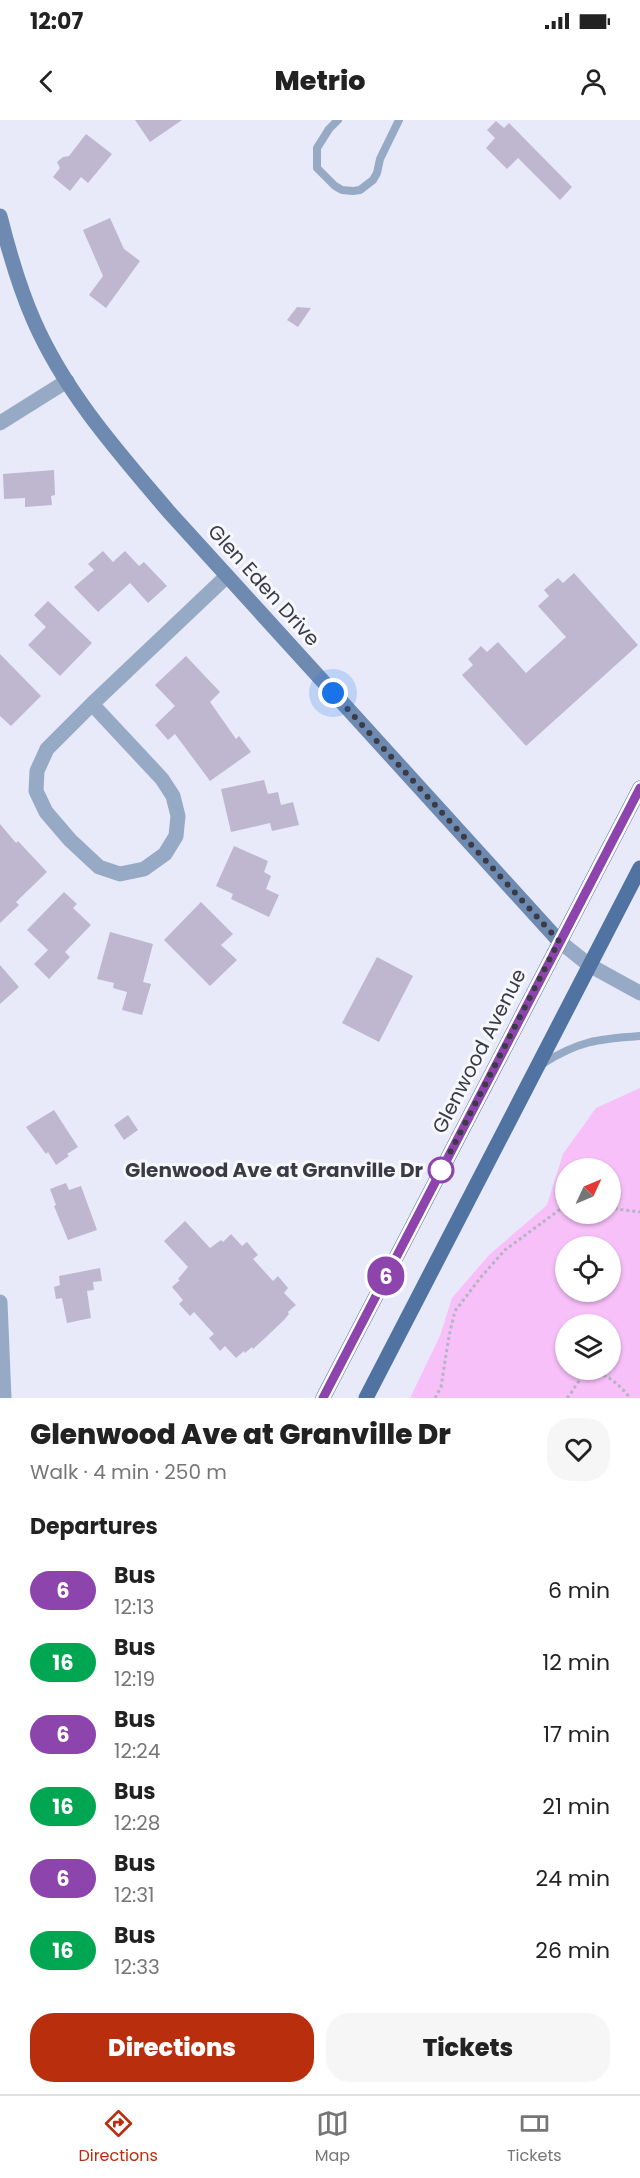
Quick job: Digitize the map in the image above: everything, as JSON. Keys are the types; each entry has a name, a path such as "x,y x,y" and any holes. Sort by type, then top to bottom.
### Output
{"main road":[{"name":"Glen Eden Drive","path":"0,216 20,287 35,323 67,381 111,443 227,576 559,941"},
{"name":"Glenwood Avenue","path":"323,1398 640,788"},
{"path":"366,1398 640,868"}],"street":[{"path":"0,423 67,381"},
{"path":"92,704 162,779 173,796 178,816 176,836 165,854 144,869 120,874 99,867 45,812 36,791 38,771 47,749 92,704 227,576"},
{"path":"559,941 589,965 640,993"},
{"path":"0,1302 4,1398"}],"lane":[{"path":"338,120 329,129 317,148 317,168 335,186 342,190 353,191 360,190 373,180 399,120"},
{"path":"537,1067 579,1044 608,1038 640,1036"}],"path":[{"path":"621,1210 640,1212"},
{"path":"435,1398 441,1387 455,1311 505,1251 555,1213"},
{"path":"567,1398 582,1378 594,1373 608,1376 630,1398"}],"shaded area":[{"path":"640,1088 640,1398 410,1398 440,1336 452,1298 489,1255 547,1205 555,1180 555,1224 621,1224 621,1158 562,1158 596,1108"}],"building":[{"path":"135,120 182,120 150,142"},
{"path":"496,121 504,128 509,123 572,187 560,200 518,158 507,169 486,148 495,138 487,130"},
{"path":"86,134 112,154 88,183 81,177 70,191 53,177 60,168 57,162 69,156"},
{"path":"110,218 124,249 140,261 106,308 89,295 103,276 83,230"},
{"path":"297,307 311,308 298,327 287,320"},
{"path":"54,470 55,495 51,496 52,505 25,507 25,498 4,499 3,474"},
{"path":"103,551 113,562 125,551 139,566 144,562 167,586 148,603 130,583 98,612 74,587 94,570 88,564"},
{"path":"574,573 638,645 526,746 462,675 473,665 468,659 481,646 487,652 498,642 526,673 566,637 538,606 549,596 544,590 558,578 563,583"},
{"path":"48,601 92,643 60,676 28,645 46,627 34,615"},
{"path":"0,654 41,696 11,726 0,716"},
{"path":"186,656 220,692 210,702 236,739 239,736 251,752 210,781 175,734 168,740 155,725 175,706 155,685"},
{"path":"264,780 268,794 278,792 281,805 293,802 299,825 272,831 270,823 231,832 221,789"},
{"path":"0,824 16,843 18,841 47,872 16,902 19,905 0,923"},
{"path":"234,846 268,861 264,872 271,876 266,889 279,895 269,917 231,899 233,894 216,886"},
{"path":"64,892 77,904 73,908 91,925 65,952 70,957 49,979 34,964 48,950 27,930"},
{"path":"201,902 233,934 221,945 237,960 210,986 164,940"},
{"path":"110,932 153,944 143,982 151,984 142,1015 122,1010 127,992 113,988 114,983 97,979"},
{"path":"377,957 413,976 379,1042 342,1023"},
{"path":"0,965 19,987 0,1004"},
{"path":"54,1110 78,1147 56,1165 26,1127"},
{"path":"128,1115 138,1130 124,1140 114,1125"},
{"path":"66,1183 69,1190 81,1186 97,1230 68,1240 54,1206 56,1205 50,1189"},
{"path":"185,1221 210,1248 221,1240 223,1242 231,1234 242,1246 247,1242 258,1255 253,1259 273,1281 278,1276 288,1288 284,1293 296,1305 288,1312 284,1320 253,1349 252,1347 245,1353 244,1351 236,1358 225,1346 220,1351 209,1338 214,1334 194,1312 190,1316 179,1304 183,1300 172,1287 180,1280 178,1279 188,1267 164,1241"},
{"path":"100,1268 102,1281 93,1282 94,1290 87,1291 91,1318 67,1323 62,1298 56,1299 54,1287 60,1285 59,1276"}],"bus line":[{"name":"6","path":"323,1398 640,788"}],"place":[{"name":"Glenwood Ave at Granville Dr","path":"441,1170"}],"route":[{"path":"333,693 559,941 438,1176 441,1170"}]}
